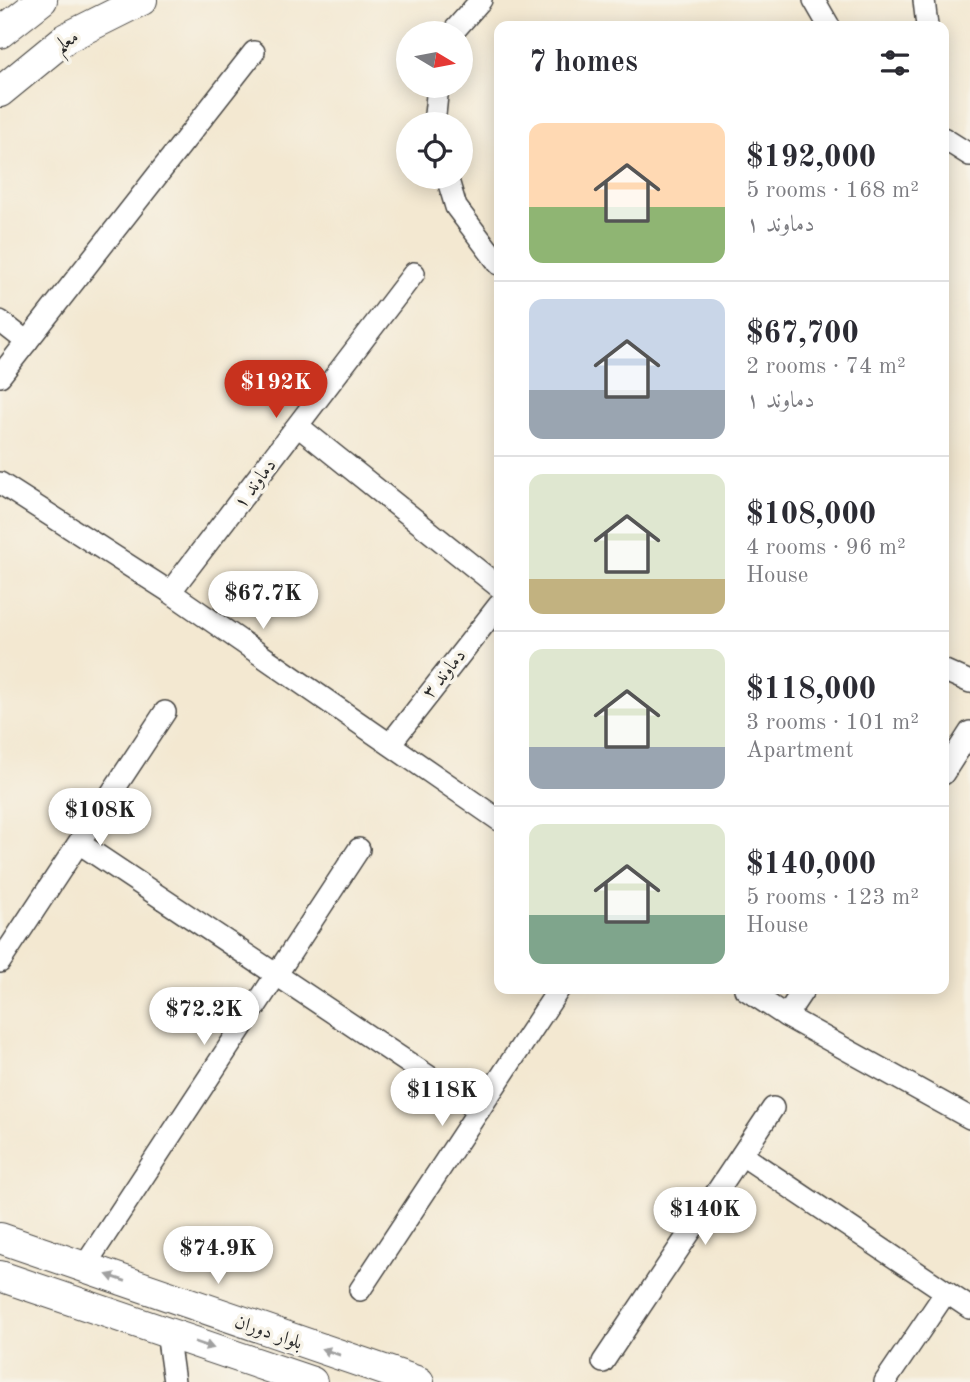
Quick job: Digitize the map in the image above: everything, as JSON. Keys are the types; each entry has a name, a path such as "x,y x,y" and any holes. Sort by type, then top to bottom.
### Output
{"main road":[{"path":"0,33 42,0"},
{"name":"معلم","path":"0,92 66,37 142,0"},
{"name":"بلوار دوران","path":"0,1238 419,1382"},
{"path":"71,1300 84,1267"},
{"name":"بلوار دوران","path":"0,1276 312,1382"}],"street":[{"path":"456,21 464,0"},
{"path":"462,21 481,0"},
{"path":"924,0 926,21"},
{"path":"0,376 254,52"},
{"path":"949,142 970,155"},
{"path":"451,189 456,207 494,257"},
{"name":"دماوند ۱","path":"170,592 414,273"},
{"path":"0,321 27,342"},
{"path":"298,426 494,583"},
{"path":"0,483 170,592 494,817"},
{"name":"دماوند ۳","path":"390,744 494,611"},
{"path":"949,673 970,682"},
{"path":"0,962 165,712"},
{"path":"949,765 970,732"},
{"path":"79,843 479,1110"},
{"path":"84,1267 359,849"},
{"path":"360,1290 556,994"},
{"path":"752,994 786,1017 970,1118"},
{"path":"786,1017 801,994"},
{"path":"603,1362 773,1108"},
{"path":"741,1155 970,1308"},
{"path":"885,1382 946,1292"},
{"path":"167,1332 174,1382"}]}
